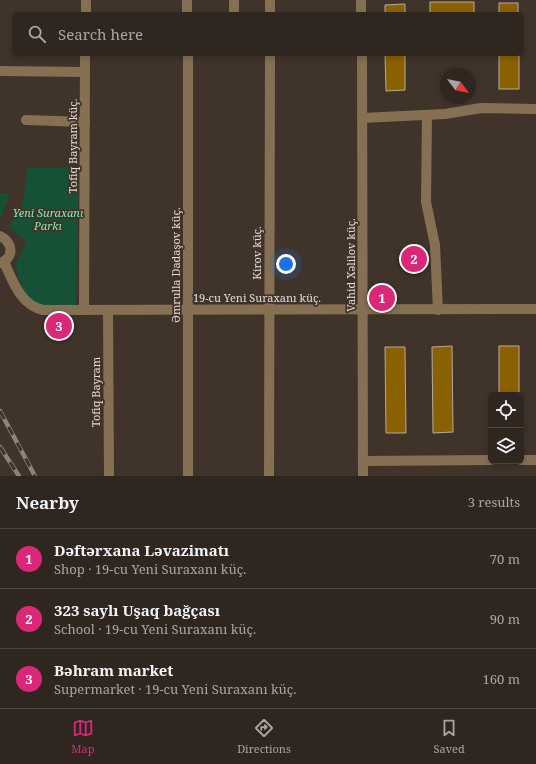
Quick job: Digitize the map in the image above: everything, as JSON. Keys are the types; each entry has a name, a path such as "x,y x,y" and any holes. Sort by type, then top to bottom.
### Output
{"street":[{"path":"86,0 86,12"},
{"path":"188,0 188,12"},
{"path":"234,0 234,12"},
{"path":"270,0 270,12"},
{"path":"361,0 361,12"},
{"name":"Tofiq Bayram küç.","path":"84,310 85,56"},
{"name":"Əmrulla Dadaşov küç.","path":"188,56 188,476"},
{"name":"Kirov küç.","path":"269,476 270,56"},
{"name":"Vahid Xəlilov küç.","path":"362,56 363,476"},
{"path":"0,72 85,72"},
{"path":"362,118 445,114 481,108 536,109"},
{"path":"427,115 426,202 435,244 438,310"},
{"path":"26,120 85,122"},
{"path":"0,236 6,239 11,248 10,253 2,263"},
{"name":"19-cu Yeni Suraxanı küç.","path":"2,263 25,301 30,305 43,310 536,309"},
{"name":"Tofiq Bayram","path":"108,310 109,475"},
{"path":"363,461 488,460"},
{"path":"524,460 536,460"}],"green space":[{"name":"Yeni Suraxanı Parkı","path":"79,167 76,306 51,307 37,304 26,296 19,280 16,264 26,241 9,227 23,203 27,168"},
{"path":"0,194 10,194 0,219"}],"building":[{"path":"430,2 474,2 474,12 430,12"},
{"path":"499,3 518,3 518,12 499,12"},
{"path":"405,4 405,12 385,12 385,5"},
{"path":"385,56 405,56 405,90 386,91"},
{"path":"499,56 519,56 519,89 499,89"},
{"path":"452,346 453,432 433,433 432,347"},
{"path":"499,346 519,346 519,392 499,392"},
{"path":"385,347 405,347 406,433 386,433"}],"railway":[{"path":"0,411 35,476"},
{"path":"0,447 19,476"}],"place":[{"name":"323 saylı Uşaq bağçası","path":"414,259"},
{"name":"Dəftərxana Ləvazimatı","path":"382,298"},
{"name":"Bәhram market","path":"59,326"}]}
